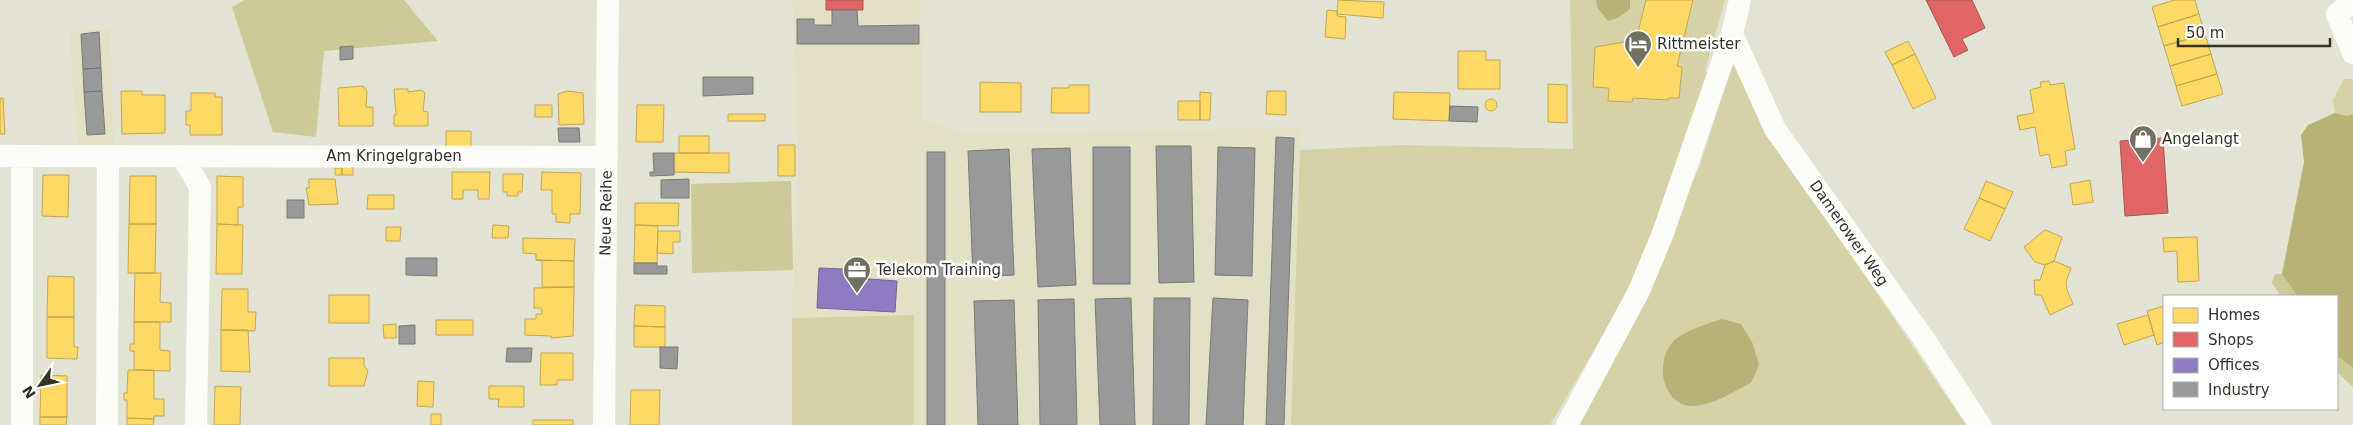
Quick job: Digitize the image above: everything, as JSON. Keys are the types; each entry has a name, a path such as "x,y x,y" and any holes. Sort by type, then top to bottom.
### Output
{"street":[{"name":"Neue Reihe","path":"604,425 608,0"},
{"path":"1567,425 1639,291 1653,258 1732,34 1740,0"},
{"path":"2353,2 2337,14 2353,52"},
{"name":"Damerower Weg","path":"1732,34 1775,129 1924,339 1980,425"},
{"name":"Am Kringelgraben","path":"22,425 11,156 606,157"},
{"path":"182,156 200,186 196,425"},
{"path":"108,157 108,425"}],"shaded area":[{"path":"245,0 404,0 438,41 324,51 316,137 273,132 232,7"},
{"path":"793,0 921,0 922,119 964,133 1301,128 1291,425 914,425 914,315 792,318 798,163"},
{"path":"1570,0 1725,0 1705,71 1708,72 1679,163 1631,287 1550,425 1291,425 1300,150 1401,145 1573,149"},
{"path":"1596,0 1630,0 1630,9 1618,18 1608,21 1597,7"},
{"path":"110,29 114,157 79,157 69,32"},
{"path":"1732,63 1738,69 1771,137 1966,425 1579,425 1700,166"},
{"path":"2344,79 2353,79 2353,114 2347,116 2335,113 2333,100"},
{"path":"2335,113 2347,116 2353,114 2353,368 2338,357 2338,295 2296,295 2282,274 2304,162 2301,135 2308,125"},
{"path":"791,181 793,270 692,273 691,184"},
{"path":"2275,274 2282,274 2296,295 2280,295 2272,283"},
{"path":"914,315 914,425 792,425 792,318"},
{"path":"1722,319 1741,324 1753,344 1759,365 1751,383 1709,403 1694,406 1683,404 1674,399 1664,380 1664,358 1669,347 1676,339 1687,332"},
{"path":"2338,357 2353,368 2353,387 2338,373"}],"building: Homes":[{"path":"1338,0 1384,2 1383,18 1337,14"},
{"path":"1646,0 1693,0 1677,66 1682,67 1679,98 1668,98 1668,100 1633,98 1632,102 1608,101 1609,88 1593,87 1595,47 1636,40"},
{"path":"2175,0 2195,0 2199,14 2158,27 2152,7"},
{"path":"1327,10 1337,11 1337,16 1346,17 1345,39 1325,37"},
{"path":"2199,14 2205,34 2164,46 2158,27"},
{"path":"2205,34 2211,54 2170,66 2164,46"},
{"path":"1908,41 1915,54 1892,65 1885,52"},
{"path":"1458,51 1486,51 1486,60 1500,60 1500,89 1458,89"},
{"path":"1915,54 1936,98 1913,109 1892,65"},
{"path":"2211,54 2217,74 2176,86 2170,66"},
{"path":"2217,74 2223,94 2182,106 2176,86"},
{"path":"2049,81 2050,85 2064,83 2075,149 2065,151 2067,165 2052,168 2049,154 2040,156 2035,127 2020,130 2017,116 2034,113 2030,90 2041,87 2040,82"},
{"path":"980,82 1021,83 1021,112 980,112"},
{"path":"1548,84 1567,85 1567,123 1548,122"},
{"path":"1069,85 1089,85 1089,113 1051,113 1052,88 1069,88"},
{"path":"363,86 367,91 366,107 373,107 373,126 339,126 338,88"},
{"path":"394,89 408,89 408,92 422,90 425,93 423,111 428,112 428,126 394,126 394,115 396,115"},
{"path":"121,91 142,91 142,95 165,95 165,133 122,134"},
{"path":"567,91 583,93 584,124 559,125 558,94"},
{"path":"1267,91 1286,91 1286,115 1266,114"},
{"path":"1200,92 1211,93 1210,120 1200,120"},
{"path":"1394,92 1450,93 1449,121 1393,119"},
{"path":"191,93 215,93 215,97 222,97 222,135 190,135 190,125 186,125 186,111 191,111"},
{"path":"0,98 3,98 5,134 0,134"},
{"path":"1493,99 1496,100 1496,110 1489,111 1486,110 1485,103 1486,100"},
{"path":"1178,101 1200,101 1200,120 1178,120"},
{"path":"535,105 552,105 552,117 535,117"},
{"path":"637,105 664,105 663,142 636,142"},
{"path":"728,114 765,114 765,121 728,121"},
{"path":"446,131 471,131 471,149 446,148"},
{"path":"679,136 709,136 709,153 679,153"},
{"path":"778,145 795,145 795,176 778,176"},
{"path":"674,153 729,153 729,173 674,172"},
{"path":"342,166 353,166 353,175 342,175"},
{"path":"335,168 342,168 342,175 335,175"},
{"path":"452,172 490,172 489,199 478,199 478,190 463,190 463,199 452,199"},
{"path":"542,172 581,173 580,214 570,214 570,223 556,222 556,214 552,214 552,190 541,190"},
{"path":"503,174 523,174 522,192 518,192 518,196 507,196 507,192 503,192"},
{"path":"43,175 69,175 68,217 42,216"},
{"path":"130,176 156,176 156,224 129,224"},
{"path":"217,176 243,177 243,207 238,207 238,225 217,224"},
{"path":"309,179 335,179 338,204 309,205 306,188 309,188"},
{"path":"2090,180 2093,202 2073,205 2070,184"},
{"path":"1986,181 2013,192 2005,209 1979,198"},
{"path":"368,195 394,195 394,209 367,209"},
{"path":"1979,198 2005,209 1990,241 1964,229"},
{"path":"635,203 679,203 678,226 635,225"},
{"path":"129,224 156,224 155,273 128,273"},
{"path":"217,224 243,225 242,274 216,274"},
{"path":"493,225 509,226 508,238 492,238"},
{"path":"635,225 658,226 657,263 634,263"},
{"path":"386,227 401,227 400,241 386,241"},
{"path":"2045,230 2062,237 2054,261 2045,265 2035,262 2024,247"},
{"path":"658,231 680,231 680,242 673,242 673,254 657,253"},
{"path":"2197,237 2199,281 2178,282 2177,251 2164,252 2163,238"},
{"path":"523,238 575,239 574,261 536,260 536,254 523,253"},
{"path":"536,260 574,261 574,287 542,287 542,261"},
{"path":"2054,261 2071,268 2066,282 2073,304 2050,315 2041,295 2035,295 2034,280 2040,280 2045,265"},
{"path":"135,273 161,273 160,302 171,303 171,322 134,322"},
{"path":"48,276 74,277 74,317 47,317"},
{"path":"574,287 573,336 551,338 551,336 525,335 525,319 536,319 536,314 542,314 541,308 534,308 534,288"},
{"path":"222,289 248,289 248,312 256,312 255,331 221,330"},
{"path":"329,295 369,295 369,323 329,323"},
{"path":"635,305 665,306 665,327 634,326"},
{"path":"2163,306 2163,342 2157,345 2147,311"},
{"path":"2148,315 2154,335 2124,345 2117,324"},
{"path":"47,317 74,317 74,347 78,347 77,359 47,358"},
{"path":"436,320 473,320 473,335 436,335"},
{"path":"134,322 160,322 160,350 170,351 170,371 134,370 134,351 130,351 130,344 134,344"},
{"path":"396,324 396,338 384,338 383,325"},
{"path":"634,326 665,327 665,347 634,347"},
{"path":"221,330 248,330 250,372 221,371"},
{"path":"541,353 573,353 573,380 557,380 557,385 540,385"},
{"path":"329,358 364,358 364,366 368,370 364,386 329,386"},
{"path":"128,370 154,370 154,399 164,399 164,416 154,416 154,419 127,418 127,400 124,400 124,393 127,393"},
{"path":"41,375 67,376 67,417 40,417"},
{"path":"418,381 434,382 433,407 417,406"},
{"path":"215,386 241,387 240,425 214,425"},
{"path":"489,386 524,386 524,407 498,407 499,399 489,399"},
{"path":"631,390 660,390 659,425 630,425"},
{"path":"431,414 441,414 441,425 431,425"},
{"path":"40,417 67,417 66,425 40,425"},
{"path":"127,418 154,419 153,425 127,425"},
{"path":"533,420 573,420 573,425 533,425"}],"building: Shops":[{"path":"826,0 863,0 863,10 826,10"},
{"path":"1926,0 1972,0 1985,28 1962,39 1968,50 1954,57"},
{"path":"2163,138 2168,213 2125,216 2120,141"}],"building: Offices":[{"name":"Telekom Training","path":"819,268 844,269 843,277 897,281 895,312 817,308"}],"building: Industry":[{"path":"832,10 857,10 858,26 919,25 919,44 797,44 797,19 814,19 814,25 832,25"},
{"path":"99,32 101,68 83,69 81,34"},
{"path":"353,46 353,59 340,60 340,47"},
{"path":"101,68 102,91 84,92 83,69"},
{"path":"703,77 753,77 753,94 703,96"},
{"path":"102,91 105,134 87,135 84,92"},
{"path":"1450,106 1478,107 1477,122 1449,121"},
{"path":"558,128 579,128 580,142 559,142"},
{"path":"1276,137 1294,138 1284,425 1266,425"},
{"path":"1156,146 1191,146 1194,282 1159,283"},
{"path":"1093,147 1130,147 1130,284 1093,284"},
{"path":"1218,147 1255,148 1252,276 1215,275"},
{"path":"1070,148 1076,285 1038,287 1032,149"},
{"path":"1009,149 1014,275 973,277 968,151"},
{"path":"927,152 945,152 945,425 927,425"},
{"path":"653,153 674,153 674,175 650,176 650,172 654,172"},
{"path":"689,179 689,198 661,198 661,180"},
{"path":"287,200 304,200 304,218 287,218"},
{"path":"406,258 437,258 437,276 406,275"},
{"path":"634,263 657,263 657,266 667,266 667,274 634,274"},
{"path":"1131,298 1135,425 1100,425 1095,299"},
{"path":"1154,298 1190,298 1189,425 1153,425"},
{"path":"1213,298 1248,300 1243,425 1206,425"},
{"path":"1074,299 1077,425 1040,425 1038,300"},
{"path":"1014,300 1018,425 978,425 974,301"},
{"path":"415,325 415,344 399,344 399,326"},
{"path":"660,347 678,347 677,369 660,368"},
{"path":"507,348 532,348 531,362 506,362"}],"place":[{"name":"Rittmeister","path":"1638,68"},
{"name":"Angelangt","path":"2143,163"},
{"name":"Telekom Training","path":"857,294"}]}
